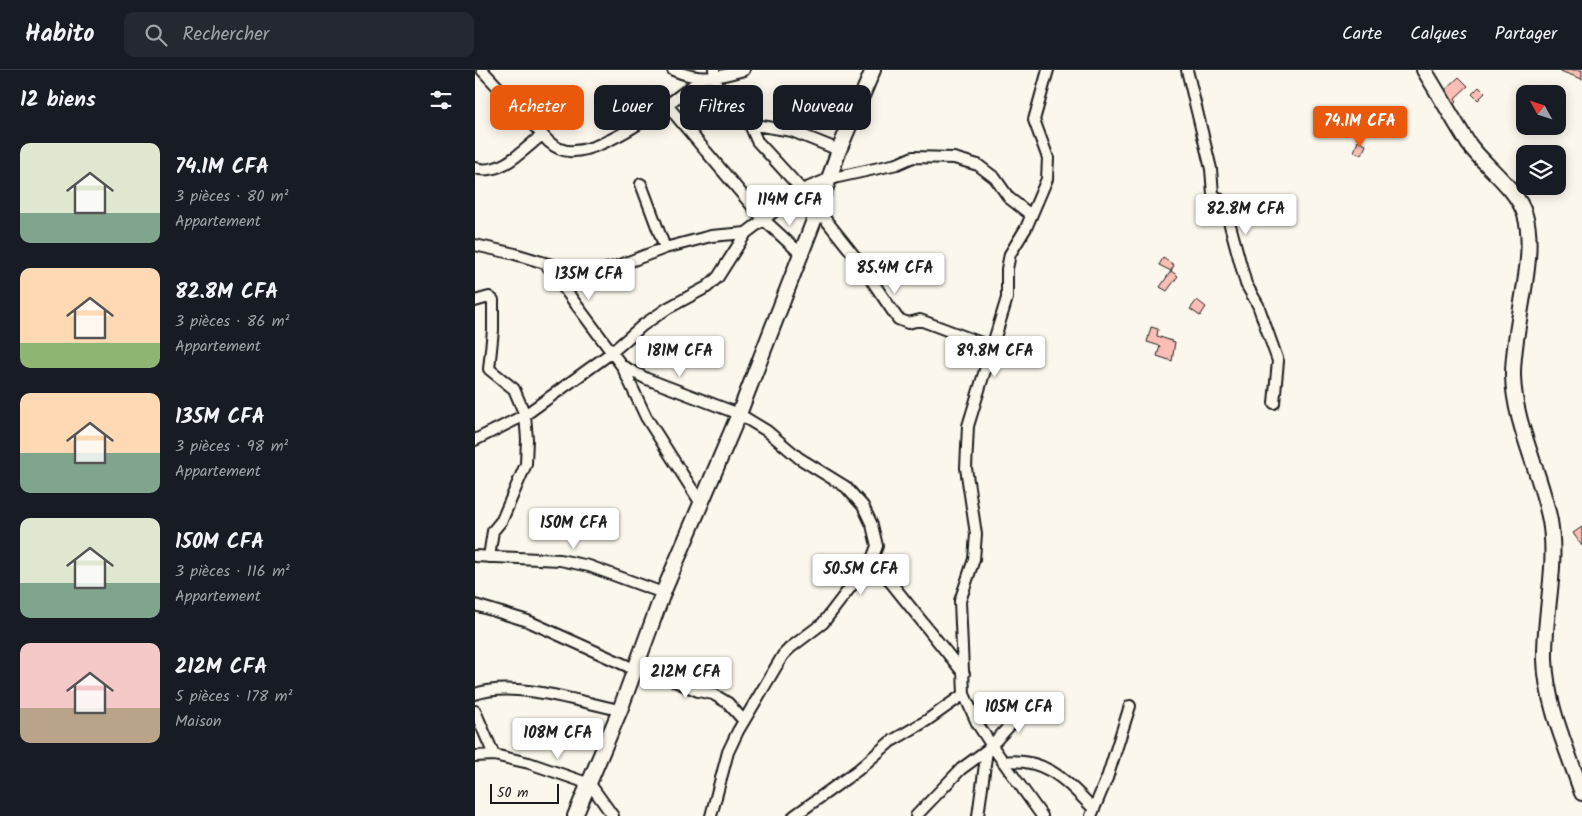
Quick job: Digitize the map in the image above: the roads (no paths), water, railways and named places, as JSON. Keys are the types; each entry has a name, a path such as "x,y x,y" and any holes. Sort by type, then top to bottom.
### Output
{"street":[{"path":"482,70 542,135 555,147 563,151 576,152 614,137 626,130"},
{"path":"673,70 693,78 744,70"},
{"path":"575,816 620,710 663,593 702,505 739,414 818,210 839,150 873,70"},
{"path":"1042,816 1003,762 989,748 964,694 959,602 974,559 976,534 966,468 968,426 1007,298 1007,269 1010,254 1031,215 1047,179 1048,158 1034,120 1048,70"},
{"path":"1187,70 1211,169 1213,194 1224,203 1246,284 1258,305 1278,361 1274,403"},
{"path":"1424,70 1469,143 1517,198 1525,215 1529,247 1514,349 1513,377 1516,405 1550,522 1553,560 1545,660 1551,700 1582,793"},
{"path":"670,103 702,78"},
{"path":"670,109 763,219 800,253"},
{"path":"763,128 792,131 839,150"},
{"path":"752,130 757,141 802,190"},
{"path":"475,168 493,169 509,161 542,135"},
{"path":"475,440 525,415 611,353 643,325 668,308 707,287 718,277 746,233 802,190 829,179 897,164 913,157 953,158 978,165 995,178 1009,198 1031,215"},
{"path":"641,184 665,248"},
{"path":"818,210 857,259 898,319 908,323 920,320 993,347"},
{"path":"475,245 515,254 568,270 592,272 615,267 665,248 711,236 746,233"},
{"path":"546,264 622,366 646,417 702,505"},
{"path":"475,300 489,297 493,300 493,330 489,369 514,389 525,415 527,439 526,464 502,520 493,531 489,557"},
{"path":"622,366 647,379 739,414 767,431 799,458 846,487 863,506 872,525 877,546 872,559 823,623 790,648 783,656 744,721 728,752 711,816"},
{"path":"475,556 560,560 589,566 663,593"},
{"path":"872,559 964,674"},
{"path":"475,605 528,621 635,667 699,691 713,694 728,703 744,721"},
{"path":"475,694 493,690 536,693 620,710"},
{"path":"794,816 858,770 890,742 926,721 964,694"},
{"path":"916,816 961,768 989,748 1029,705"},
{"path":"1003,762 1030,762 1041,766 1071,786 1092,813 1107,778 1130,706"},
{"path":"475,711 494,755"},
{"path":"977,816 989,748"},
{"path":"475,756 494,755 529,763 590,784 613,816"}]}
